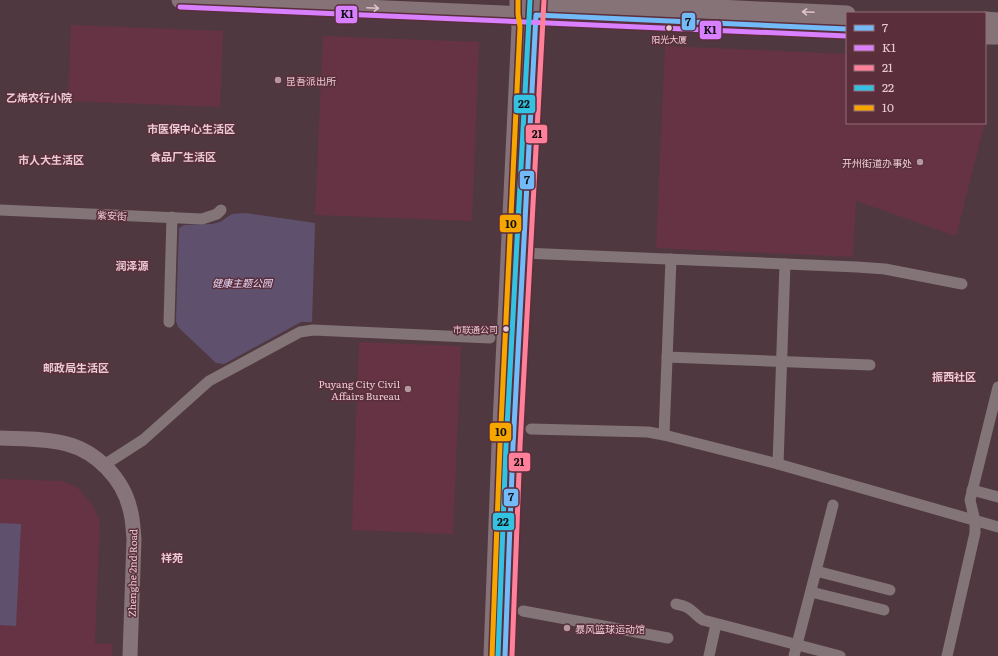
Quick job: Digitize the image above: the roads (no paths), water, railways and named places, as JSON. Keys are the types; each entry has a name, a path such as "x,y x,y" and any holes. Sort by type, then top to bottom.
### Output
{"main road":[{"path":"180,0 518,7 846,29"},
{"path":"544,0 846,14"},
{"path":"492,656 519,35 518,7"},
{"path":"505,656 513,446 536,8"},
{"path":"986,20 998,21"},
{"path":"986,36 998,36"}],"street":[{"name":"紫安街","path":"0,210 202,219 217,214 221,210"},
{"path":"169,322 172,217"},
{"path":"524,253 885,269 962,284"},
{"path":"664,435 671,259"},
{"path":"778,464 785,264"},
{"path":"104,465 143,440 209,381 300,332 313,330 490,338"},
{"path":"667,357 870,364"},
{"path":"947,656 975,533 975,521 970,500 998,387"},
{"path":"531,429 648,432 664,435 778,464 998,527"},
{"name":"Zhenghe 2nd Road","path":"0,438 44,440 67,444 83,450 96,459 104,465 116,480 126,497 133,525 134,539 130,656"},
{"path":"972,490 998,497"},
{"path":"794,656 833,505"},
{"path":"816,571 890,590"},
{"path":"811,592 884,610"},
{"path":"676,604 687,607 695,616 703,620 840,656"},
{"path":"523,611 668,638"},
{"path":"709,656 716,624"}],"place":[{"name":"阳光大厦","path":"669,28"},
{"name":"昆吾派出所","path":"278,80"},
{"name":"开州街道办事处","path":"920,162"},
{"name":"市联通公司","path":"506,329"},
{"name":"Puyang City Civil Affairs Bureau","path":"408,389"},
{"name":"暴风篮球运动馆","path":"567,628"}],"district":[{"name":"乙烯农行小院","path":"39,97"},
{"name":"市医保中心生活区","path":"191,128"},
{"name":"食品厂生活区","path":"183,156"},
{"name":"市人大生活区","path":"51,159"},
{"name":"润泽源","path":"132,265"},
{"name":"邮政局生活区","path":"76,367"},
{"name":"振西社区","path":"954,376"},
{"name":"祥苑","path":"172,557"}],"park label":[{"name":"健康主题公园","path":"242,282"}]}
